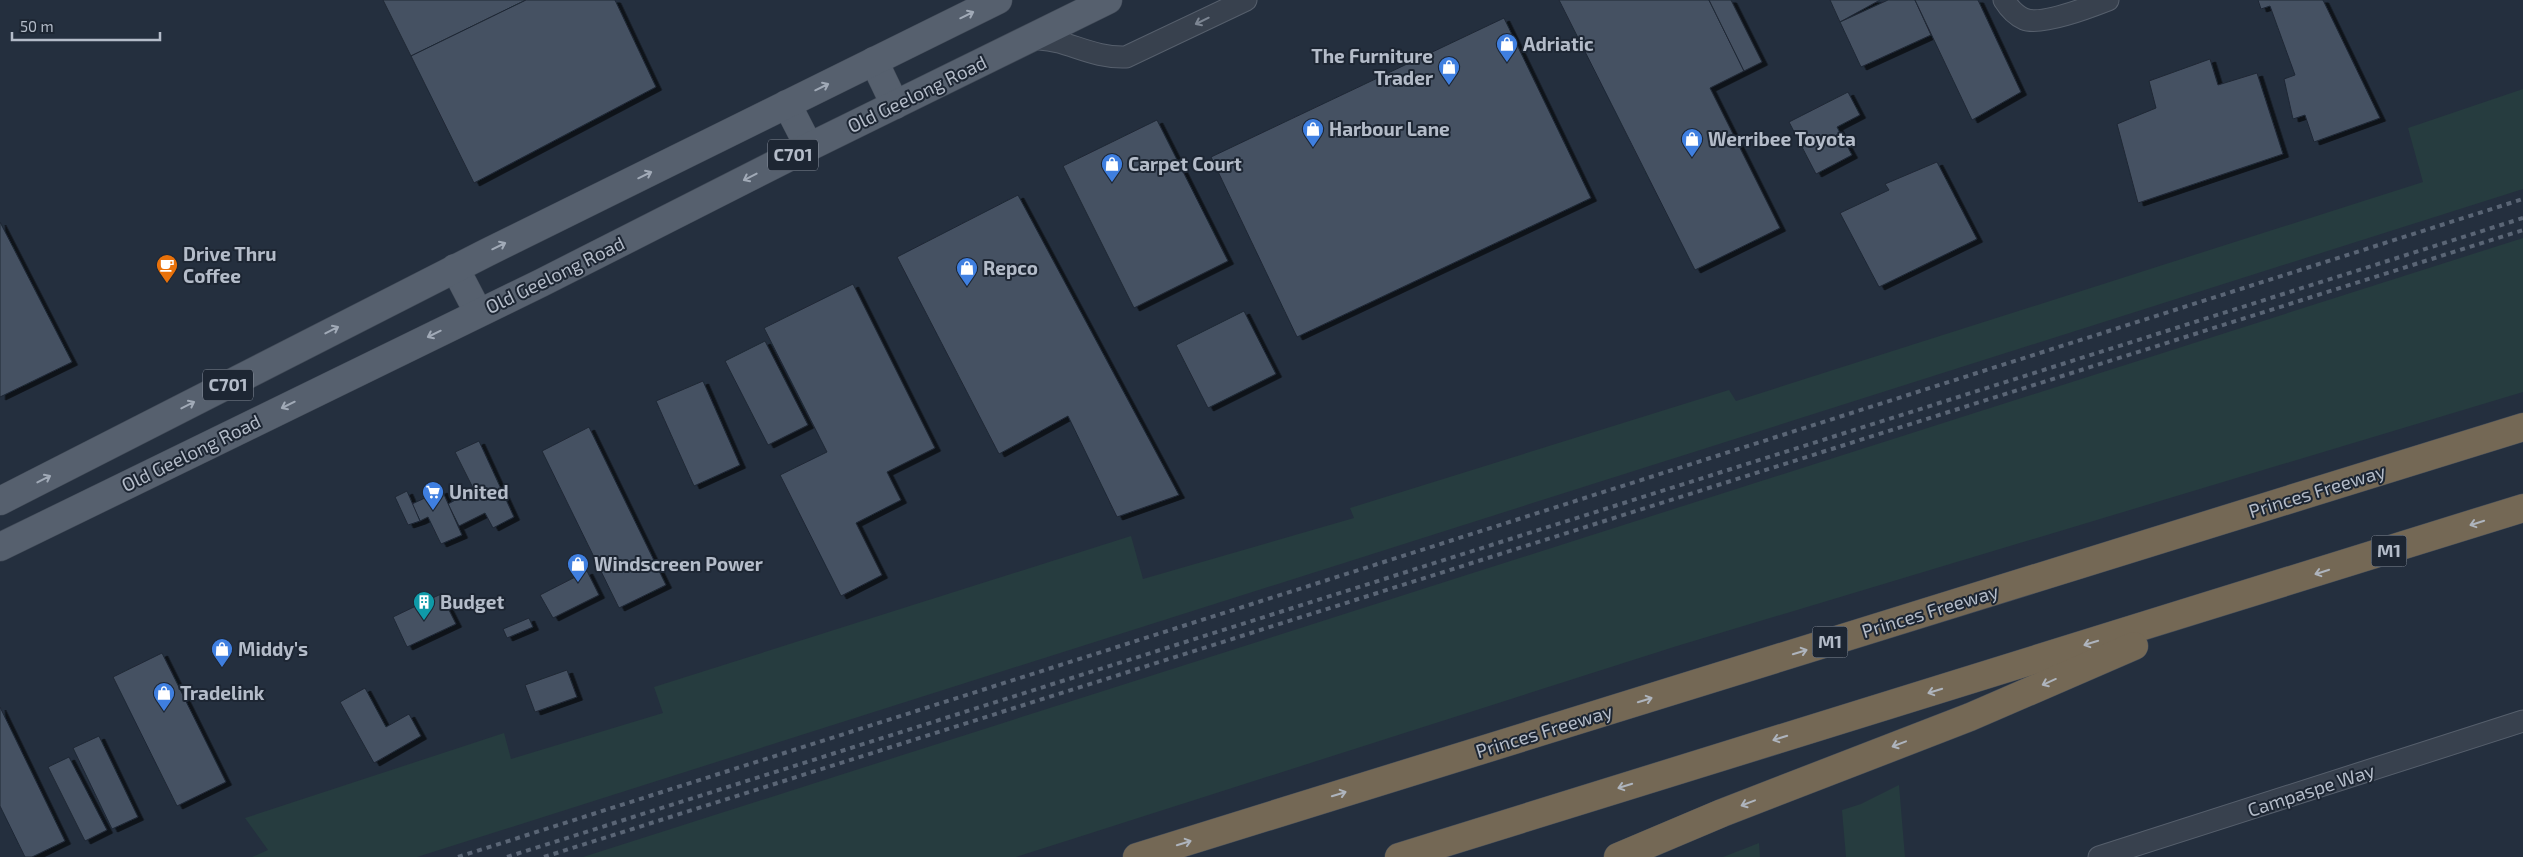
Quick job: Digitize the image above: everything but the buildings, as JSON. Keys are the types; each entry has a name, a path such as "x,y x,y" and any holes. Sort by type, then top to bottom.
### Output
{"highway":[{"name":"Princes Freeway","path":"1137,857 2523,427"},
{"name":"M1","path":"1399,857 1613,789 2255,593 2523,508"},
{"path":"1618,857 1722,813 1970,717 2255,593"}],"main road":[{"name":"C701","path":"0,501 455,268 998,0"},
{"name":"Old Geelong Road","path":"0,547 1108,0"},
{"path":"874,61 896,105"},
{"path":"787,104 809,147"},
{"path":"455,268 478,312"},
{"path":"0,508 3,514 14,521 29,523 51,521"}],"street":[{"path":"1032,38 1058,42 1088,53 1109,58 1126,57 1246,0"},
{"path":"2004,0 2011,10 2025,20 2042,20 2108,0"},
{"name":"Campaspe Way","path":"2099,857 2523,721"}],"green space":[{"path":"2523,89 2523,189 417,857 252,857 268,850 245,818 504,733 511,759 663,713 654,687 1131,536 1143,579 1354,518 1350,508 1729,390 1736,401 2423,182 2408,128"},
{"path":"2523,238 2523,392 1677,646 1016,857 583,857"},
{"path":"1899,785 1905,857 1846,857 1842,810 1861,804"},
{"path":"1759,843 1760,857 1723,857"}],"railway":[{"path":"458,857 2523,199"},
{"path":"507,857 2523,218"},
{"path":"544,857 2523,230"}],"place":[{"name":"Adriatic","path":"1507,63"},
{"name":"The Furniture Trader","path":"1449,86"},
{"name":"Harbour Lane","path":"1313,148"},
{"name":"Werribee Toyota","path":"1692,158"},
{"name":"Carpet Court","path":"1112,183"},
{"name":"Drive Thru Coffee","path":"167,284"},
{"name":"Repco","path":"967,287"},
{"name":"United","path":"433,511"},
{"name":"Windscreen Power","path":"578,583"},
{"name":"Budget","path":"424,621"},
{"name":"Middy's","path":"222,668"},
{"name":"Tradelink","path":"164,712"}]}
